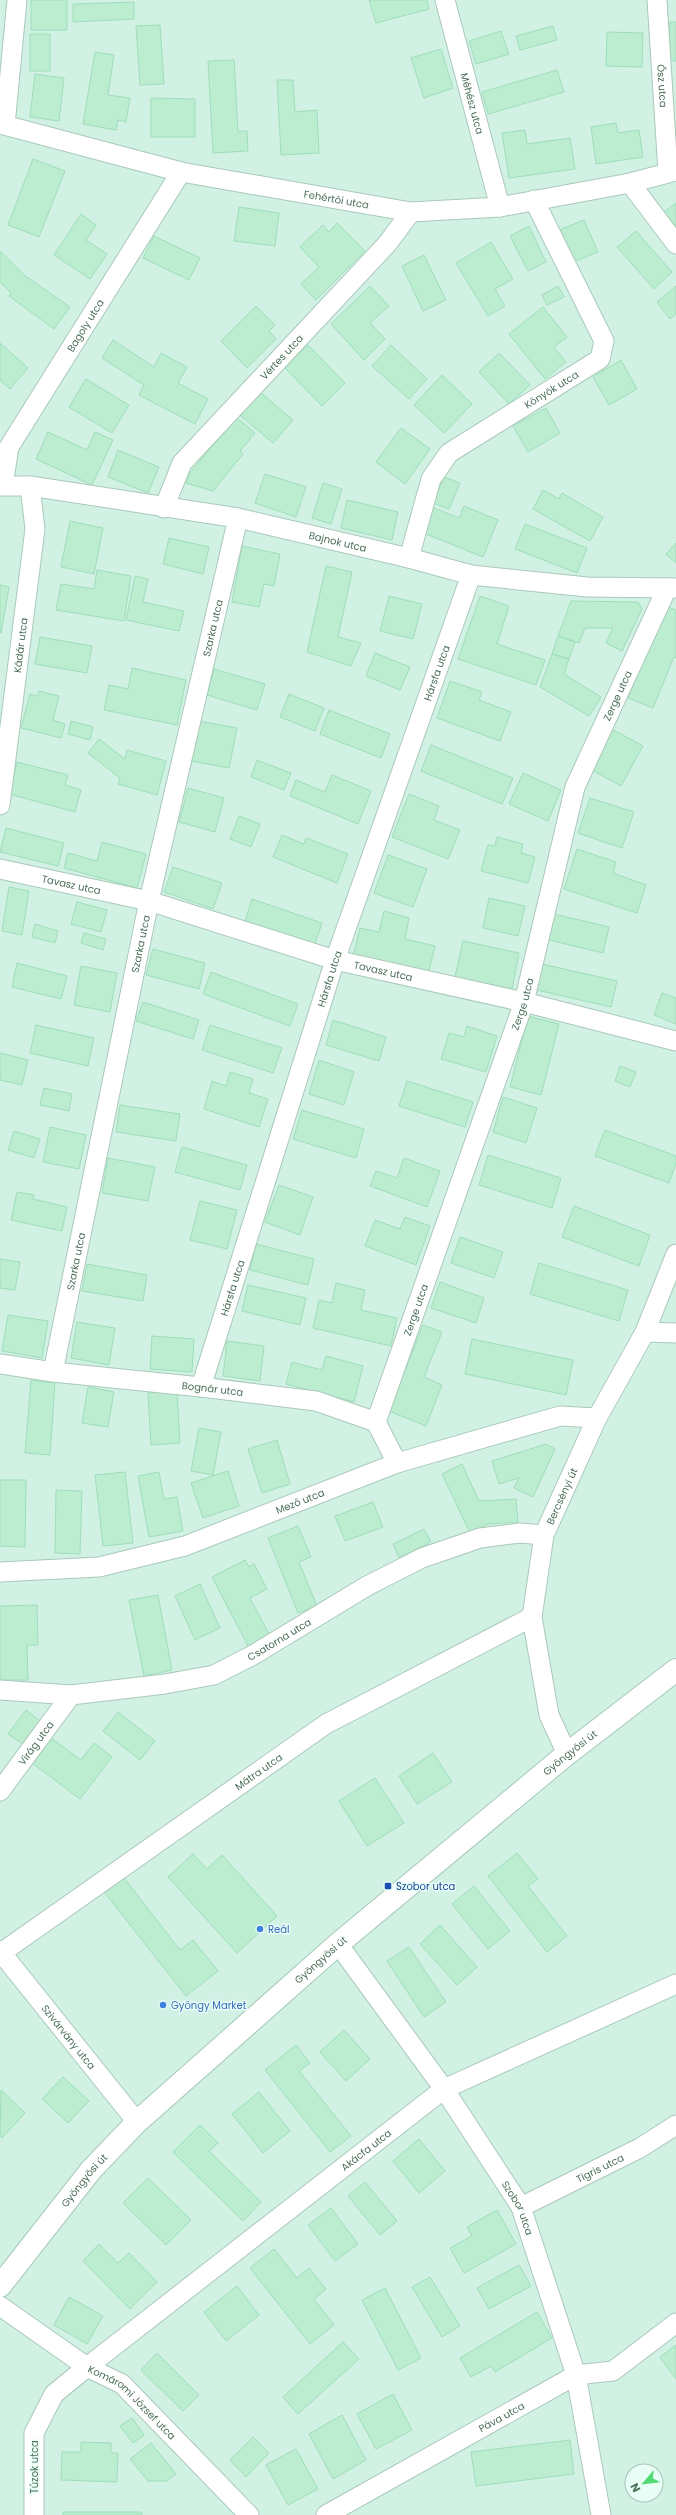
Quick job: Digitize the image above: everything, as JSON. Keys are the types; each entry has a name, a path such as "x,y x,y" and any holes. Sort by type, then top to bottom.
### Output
{"street":[{"path":"2,125 17,0"},
{"name":"Méhész utca","path":"445,0 500,207"},
{"name":"Ősz utca","path":"657,0 672,172"},
{"name":"Fehértói utca","path":"2,125 181,172 411,212 500,207 630,183 672,172"},
{"name":"Bagoly utca","path":"1,486 9,447 181,172"},
{"path":"630,183 676,244"},
{"name":"Könyök utca","path":"409,558 431,479 449,453 600,359 604,341 534,200"},
{"name":"Vértes utca","path":"164,508 182,463 387,244 411,212"},
{"name":"Bajnok utca","path":"1,486 30,486 164,508 238,518 409,558 472,575 587,587 672,588"},
{"name":"Kádár utca","path":"0,805 34,529 30,486"},
{"name":"Szarka utca","path":"53,1372 149,902 238,518"},
{"name":"Hársfa utca","path":"201,1387 335,960 472,575"},
{"name":"Zerge utca","path":"376,1422 524,1002 575,787 672,588"},
{"name":"Tavasz utca","path":"0,869 149,902 335,960 524,1002 676,1041"},
{"name":"Bercsényi út","path":"567,1754 549,1715 532,1617 544,1535 597,1418 645,1332 676,1254"},
{"path":"645,1332 676,1333"},
{"name":"Bognár utca","path":"0,1364 53,1372 201,1387 316,1401 376,1422"},
{"name":"Mező utca","path":"0,1572 99,1567 185,1546 397,1463 560,1416 597,1418"},
{"path":"376,1422 397,1463"},
{"name":"Csatorna utca","path":"0,1690 71,1695 165,1684 214,1675 252,1655 368,1586 422,1558 480,1538 520,1533 544,1535"},
{"name":"Mátra utca","path":"1,1952 326,1724 532,1617"},
{"name":"Gyöngyösi út","path":"0,2286 91,2170 137,2122 338,1944 567,1754 676,1670"},
{"name":"Virág utca","path":"0,1791 71,1695"},
{"name":"Szobor utca","path":"338,1944 444,2089 522,2207 576,2375 601,2515"},
{"name":"Szivárvány utca","path":"1,1952 137,2122"},
{"name":"Akácfa utca","path":"87,2367 444,2089 676,1984"},
{"name":"Tigris utca","path":"522,2207 640,2148 676,2125"},
{"name":"Komáromi József utca","path":"0,2306 87,2367 122,2384 249,2515"},
{"name":"Páva utca","path":"326,2515 576,2375 613,2371 676,2323"},
{"name":"Túzok utca","path":"34,2515 34,2434 54,2394 87,2367"}],"shaded area":[{"path":"0,0 676,0 676,2515 0,2515"}],"building":[{"path":"31,0 67,0 67,30 31,30"},
{"path":"369,0 427,0 429,9 376,23"},
{"path":"134,2 134,19 73,22 73,4"},
{"path":"670,22 676,22 676,61 669,61"},
{"path":"160,25 164,84 140,85 136,26"},
{"path":"553,26 557,40 520,50 516,36"},
{"path":"501,31 509,54 476,64 469,41"},
{"path":"607,32 643,33 642,67 606,66"},
{"path":"30,34 50,34 50,71 30,71"},
{"path":"441,49 453,88 424,98 411,58"},
{"path":"95,52 114,55 108,95 130,98 126,122 118,120 116,130 83,124"},
{"path":"234,60 238,131 247,131 248,151 213,153 208,61"},
{"path":"557,70 564,92 488,114 482,92"},
{"path":"35,74 64,78 59,121 30,117"},
{"path":"277,80 293,80 295,112 317,110 319,153 281,155"},
{"path":"151,98 195,99 195,137 151,137"},
{"path":"616,123 618,133 639,130 643,157 596,164 591,127"},
{"path":"525,130 527,144 570,138 575,169 509,178 502,133"},
{"path":"33,159 65,171 39,237 8,225"},
{"path":"676,203 676,236 660,215"},
{"path":"239,207 279,213 275,246 234,241"},
{"path":"81,214 96,225 86,240 107,254 90,279 54,255"},
{"path":"584,220 598,252 571,263 557,231"},
{"path":"337,223 365,251 316,300 301,284 319,267 300,247 323,225 329,232"},
{"path":"529,226 546,262 528,271 510,236"},
{"path":"636,231 672,272 654,289 617,247"},
{"path":"154,236 200,258 189,280 143,258"},
{"path":"491,242 513,279 495,289 505,306 488,316 456,263"},
{"path":"0,251 24,275 70,307 54,329 9,296 11,293 0,282"},
{"path":"424,255 446,300 423,311 402,266"},
{"path":"370,286 389,306 370,323 385,339 364,360 331,324"},
{"path":"558,286 564,297 547,305 542,295"},
{"path":"676,286 676,314 670,319 657,302"},
{"path":"256,306 275,325 269,331 276,339 247,368 221,341"},
{"path":"543,307 567,337 554,347 566,362 545,379 509,334"},
{"path":"113,340 154,367 161,353 187,367 178,383 208,399 195,424 139,395 144,385 102,358"},
{"path":"0,343 28,368 10,389 0,380"},
{"path":"308,345 345,383 322,406 284,367"},
{"path":"391,345 427,379 409,399 372,366"},
{"path":"499,353 530,385 509,404 479,372"},
{"path":"621,360 637,389 609,405 593,377"},
{"path":"442,375 472,404 444,433 414,405"},
{"path":"86,379 129,405 112,433 69,407"},
{"path":"260,392 293,420 273,443 240,415"},
{"path":"546,408 560,433 528,452 513,426"},
{"path":"236,417 255,433 240,451 243,454 213,491 186,483 190,473"},
{"path":"401,428 430,449 405,484 376,462"},
{"path":"48,432 87,450 95,432 113,440 92,485 36,459"},
{"path":"118,450 159,467 148,493 108,477"},
{"path":"265,474 306,487 296,517 255,503"},
{"path":"444,477 460,483 449,509 433,503"},
{"path":"323,483 342,489 331,524 312,518"},
{"path":"543,490 559,499 562,493 603,517 590,541 533,509"},
{"path":"347,500 398,512 392,540 341,528"},
{"path":"464,506 498,520 483,557 421,532 431,507 459,518"},
{"path":"70,521 103,528 94,574 61,567"},
{"path":"525,524 587,548 577,573 515,549"},
{"path":"169,538 209,547 203,574 163,564"},
{"path":"676,543 676,563 666,554"},
{"path":"242,546 280,554 274,586 264,584 259,607 232,602"},
{"path":"326,566 352,572 338,637 361,643 351,666 307,652"},
{"path":"97,570 131,576 124,621 56,610 61,584 94,589"},
{"path":"135,576 148,579 143,602 184,611 179,631 126,620"},
{"path":"0,585 9,587 1,633 0,633"},
{"path":"389,596 422,604 413,639 380,631"},
{"path":"480,596 509,606 497,644 545,660 536,685 458,659"},
{"path":"571,601 638,602 642,609 622,651 606,643 613,628 585,628 579,643 558,636"},
{"path":"666,606 676,610 676,658 674,657 653,708 628,698"},
{"path":"558,636 575,642 569,659 552,654"},
{"path":"40,637 92,646 87,673 35,664"},
{"path":"375,653 410,667 400,690 366,676"},
{"path":"552,654 569,659 564,674 601,697 589,716 540,687"},
{"path":"132,668 186,680 177,725 104,710 109,685 128,689"},
{"path":"214,669 265,684 257,710 207,695"},
{"path":"450,681 482,692 479,700 511,712 500,741 437,718"},
{"path":"39,691 59,696 53,720 65,724 61,738 21,728 30,694 38,696"},
{"path":"289,694 324,708 315,731 280,717"},
{"path":"329,710 390,734 381,758 320,734"},
{"path":"71,721 93,727 90,740 68,734"},
{"path":"199,721 237,728 229,768 191,761"},
{"path":"612,729 643,746 621,786 590,769"},
{"path":"99,739 125,759 127,750 166,761 157,795 118,784 120,778 88,753"},
{"path":"431,745 513,778 502,804 421,771"},
{"path":"257,760 291,773 284,790 251,777"},
{"path":"17,762 68,775 65,785 81,790 75,812 9,794"},
{"path":"523,773 561,790 548,821 509,804"},
{"path":"332,775 371,791 358,824 290,796 296,780 325,792"},
{"path":"188,788 224,798 215,832 179,822"},
{"path":"409,794 439,806 434,820 460,830 448,859 392,837"},
{"path":"590,798 634,812 622,848 578,833"},
{"path":"239,816 260,824 251,847 230,839"},
{"path":"6,828 64,843 58,866 0,852"},
{"path":"282,835 304,844 306,838 348,854 337,883 273,857"},
{"path":"497,837 523,844 521,853 535,857 528,883 481,871 488,845 495,846"},
{"path":"102,842 146,854 137,888 64,868 68,853 97,861"},
{"path":"577,849 616,862 613,873 646,885 637,913 564,889"},
{"path":"388,855 427,869 413,907 374,893"},
{"path":"173,867 222,883 213,909 164,892"},
{"path":"9,887 29,891 22,935 2,931"},
{"path":"489,898 525,906 518,936 483,928"},
{"path":"252,899 322,923 315,944 245,921"},
{"path":"77,902 107,910 101,932 71,924"},
{"path":"384,911 409,918 405,939 435,946 428,975 353,956 360,928 379,932"},
{"path":"554,914 609,927 603,953 549,940"},
{"path":"35,924 58,931 55,943 32,937"},
{"path":"84,933 106,939 103,950 81,943"},
{"path":"463,941 519,953 512,989 455,977"},
{"path":"153,949 205,963 199,989 146,975"},
{"path":"17,963 67,976 61,999 12,987"},
{"path":"542,964 617,981 611,1007 537,990"},
{"path":"81,966 117,973 110,1012 74,1005"},
{"path":"211,972 298,1004 290,1026 203,994"},
{"path":"662,993 676,998 676,1024 654,1015"},
{"path":"143,1002 199,1020 193,1039 136,1021"},
{"path":"528,1016 559,1024 541,1095 510,1087"},
{"path":"333,1020 386,1037 379,1061 326,1045"},
{"path":"36,1025 94,1038 88,1066 30,1053"},
{"path":"210,1025 282,1048 273,1073 202,1050"},
{"path":"467,1026 497,1036 486,1072 441,1059 449,1033 464,1037"},
{"path":"0,1053 28,1060 22,1085 0,1080"},
{"path":"319,1060 354,1072 344,1105 309,1094"},
{"path":"620,1066 636,1072 630,1087 615,1081"},
{"path":"230,1072 253,1079 249,1093 268,1099 259,1127 204,1109 212,1081 226,1086"},
{"path":"407,1081 473,1102 465,1127 399,1106"},
{"path":"44,1088 72,1094 69,1111 40,1105"},
{"path":"503,1097 537,1108 526,1143 493,1132"},
{"path":"120,1105 180,1114 176,1141 116,1132"},
{"path":"302,1110 364,1129 356,1158 293,1139"},
{"path":"50,1127 86,1135 79,1169 43,1162"},
{"path":"605,1130 676,1156 676,1163 669,1183 595,1156"},
{"path":"14,1131 40,1139 34,1158 8,1150"},
{"path":"182,1147 247,1165 240,1190 175,1172"},
{"path":"488,1155 561,1178 552,1208 479,1185"},
{"path":"108,1158 155,1167 148,1201 102,1193"},
{"path":"404,1158 440,1171 427,1207 370,1186 376,1171 397,1178"},
{"path":"279,1185 313,1197 300,1235 265,1222"},
{"path":"17,1192 34,1195 33,1199 67,1207 62,1231 11,1220"},
{"path":"200,1201 237,1210 227,1249 190,1240"},
{"path":"574,1206 650,1235 639,1266 562,1237"},
{"path":"405,1217 430,1226 416,1265 365,1246 375,1220 400,1229"},
{"path":"460,1237 503,1252 494,1278 451,1263"},
{"path":"256,1244 314,1259 308,1285 250,1270"},
{"path":"0,1259 20,1262 15,1290 0,1288"},
{"path":"539,1263 628,1290 619,1321 530,1294"},
{"path":"87,1264 147,1275 143,1301 82,1291"},
{"path":"440,1282 484,1298 476,1323 431,1308"},
{"path":"336,1283 365,1290 361,1310 397,1318 391,1346 313,1328 319,1300 332,1303"},
{"path":"248,1285 306,1298 300,1325 242,1311"},
{"path":"8,1315 48,1321 42,1358 2,1351"},
{"path":"77,1322 115,1328 109,1365 71,1358"},
{"path":"423,1325 442,1332 424,1377 442,1385 426,1426 389,1411"},
{"path":"152,1336 194,1339 192,1372 150,1369"},
{"path":"472,1339 573,1360 566,1395 465,1374"},
{"path":"227,1341 264,1346 260,1381 223,1376"},
{"path":"326,1356 363,1366 354,1402 286,1384 292,1362 322,1370"},
{"path":"31,1380 55,1383 50,1455 25,1453"},
{"path":"88,1387 114,1392 108,1427 82,1423"},
{"path":"177,1391 180,1443 151,1445 148,1393"},
{"path":"199,1428 221,1432 213,1475 191,1471"},
{"path":"277,1440 290,1484 262,1493 248,1449"},
{"path":"546,1444 555,1449 533,1497 514,1488 519,1478 499,1484 492,1461"},
{"path":"462,1464 479,1501 516,1499 518,1522 488,1524 470,1533 442,1474"},
{"path":"228,1471 239,1506 203,1518 191,1483"},
{"path":"125,1472 133,1543 103,1546 95,1475"},
{"path":"159,1472 164,1499 177,1497 183,1531 149,1537 138,1476"},
{"path":"0,1480 26,1480 25,1547 0,1546"},
{"path":"56,1490 82,1491 80,1554 55,1553"},
{"path":"373,1502 383,1527 345,1541 335,1516"},
{"path":"298,1526 311,1557 299,1562 317,1606 298,1613 268,1538"},
{"path":"424,1529 431,1542 399,1558 393,1544"},
{"path":"245,1560 249,1567 254,1564 267,1589 250,1598 269,1634 248,1646 212,1577"},
{"path":"200,1584 220,1628 195,1640 175,1596"},
{"path":"158,1595 172,1670 144,1676 129,1600"},
{"path":"37,1605 38,1645 27,1645 28,1680 0,1680 0,1606"},
{"path":"26,1710 45,1725 28,1748 8,1734"},
{"path":"118,1712 155,1741 140,1760 103,1731"},
{"path":"51,1738 81,1760 94,1743 112,1757 80,1799 32,1763"},
{"path":"433,1753 452,1782 417,1804 399,1776"},
{"path":"375,1778 404,1823 367,1846 339,1801"},
{"path":"517,1853 538,1879 528,1886 567,1936 547,1952 488,1876"},
{"path":"193,1854 207,1869 222,1855 277,1916 237,1953 168,1877"},
{"path":"117,1869 180,1950 193,1940 218,1971 186,1996 98,1884"},
{"path":"474,1886 510,1931 488,1949 452,1904"},
{"path":"440,1925 477,1967 457,1985 420,1944"},
{"path":"409,1947 446,2002 424,2017 387,1961"},
{"path":"344,2030 370,2059 346,2081 320,2052"},
{"path":"296,2045 310,2063 299,2071 351,2136 330,2152 265,2070"},
{"path":"63,2077 89,2101 68,2123 42,2099"},
{"path":"1,2090 25,2113 2,2138 0,2136"},
{"path":"259,2092 290,2131 263,2153 232,2114"},
{"path":"200,2125 218,2143 209,2151 261,2202 243,2221 173,2152"},
{"path":"419,2139 445,2171 419,2193 393,2161"},
{"path":"148,2178 191,2220 166,2245 123,2203"},
{"path":"365,2182 397,2221 380,2235 348,2196"},
{"path":"331,2208 358,2244 335,2261 308,2225"},
{"path":"497,2210 516,2244 464,2273 450,2248 472,2236 467,2227"},
{"path":"99,2244 118,2263 129,2253 157,2282 130,2309 83,2261"},
{"path":"274,2249 297,2278 309,2268 326,2289 314,2299 334,2325 310,2344 250,2268"},
{"path":"519,2265 531,2286 489,2309 477,2288"},
{"path":"430,2277 460,2326 442,2337 412,2287"},
{"path":"237,2286 259,2315 226,2341 204,2312"},
{"path":"385,2288 421,2358 398,2370 362,2300"},
{"path":"69,2297 103,2316 87,2344 54,2325"},
{"path":"537,2312 552,2338 495,2372 491,2366 471,2377 460,2358"},
{"path":"343,2342 359,2359 298,2414 283,2397"},
{"path":"676,2345 676,2379 660,2357"},
{"path":"157,2353 199,2395 183,2411 141,2370"},
{"path":"393,2394 412,2430 376,2449 357,2414"},
{"path":"342,2415 366,2460 333,2479 309,2434"},
{"path":"132,2418 144,2435 133,2443 120,2426"},
{"path":"253,2437 269,2453 246,2477 230,2460"},
{"path":"570,2440 574,2474 476,2486 471,2452"},
{"path":"81,2442 111,2443 111,2453 118,2453 117,2482 61,2480 62,2452 81,2452"},
{"path":"151,2443 176,2474 167,2481 148,2481 130,2459"},
{"path":"296,2449 318,2489 288,2505 266,2465"},
{"path":"63,2512 142,2512 142,2515 63,2515"}],"place":[{"name":"Szobor utca","path":"388,1886"},
{"name":"Reál","path":"260,1929"},
{"name":"Gyöngy Market","path":"163,2005"}]}
